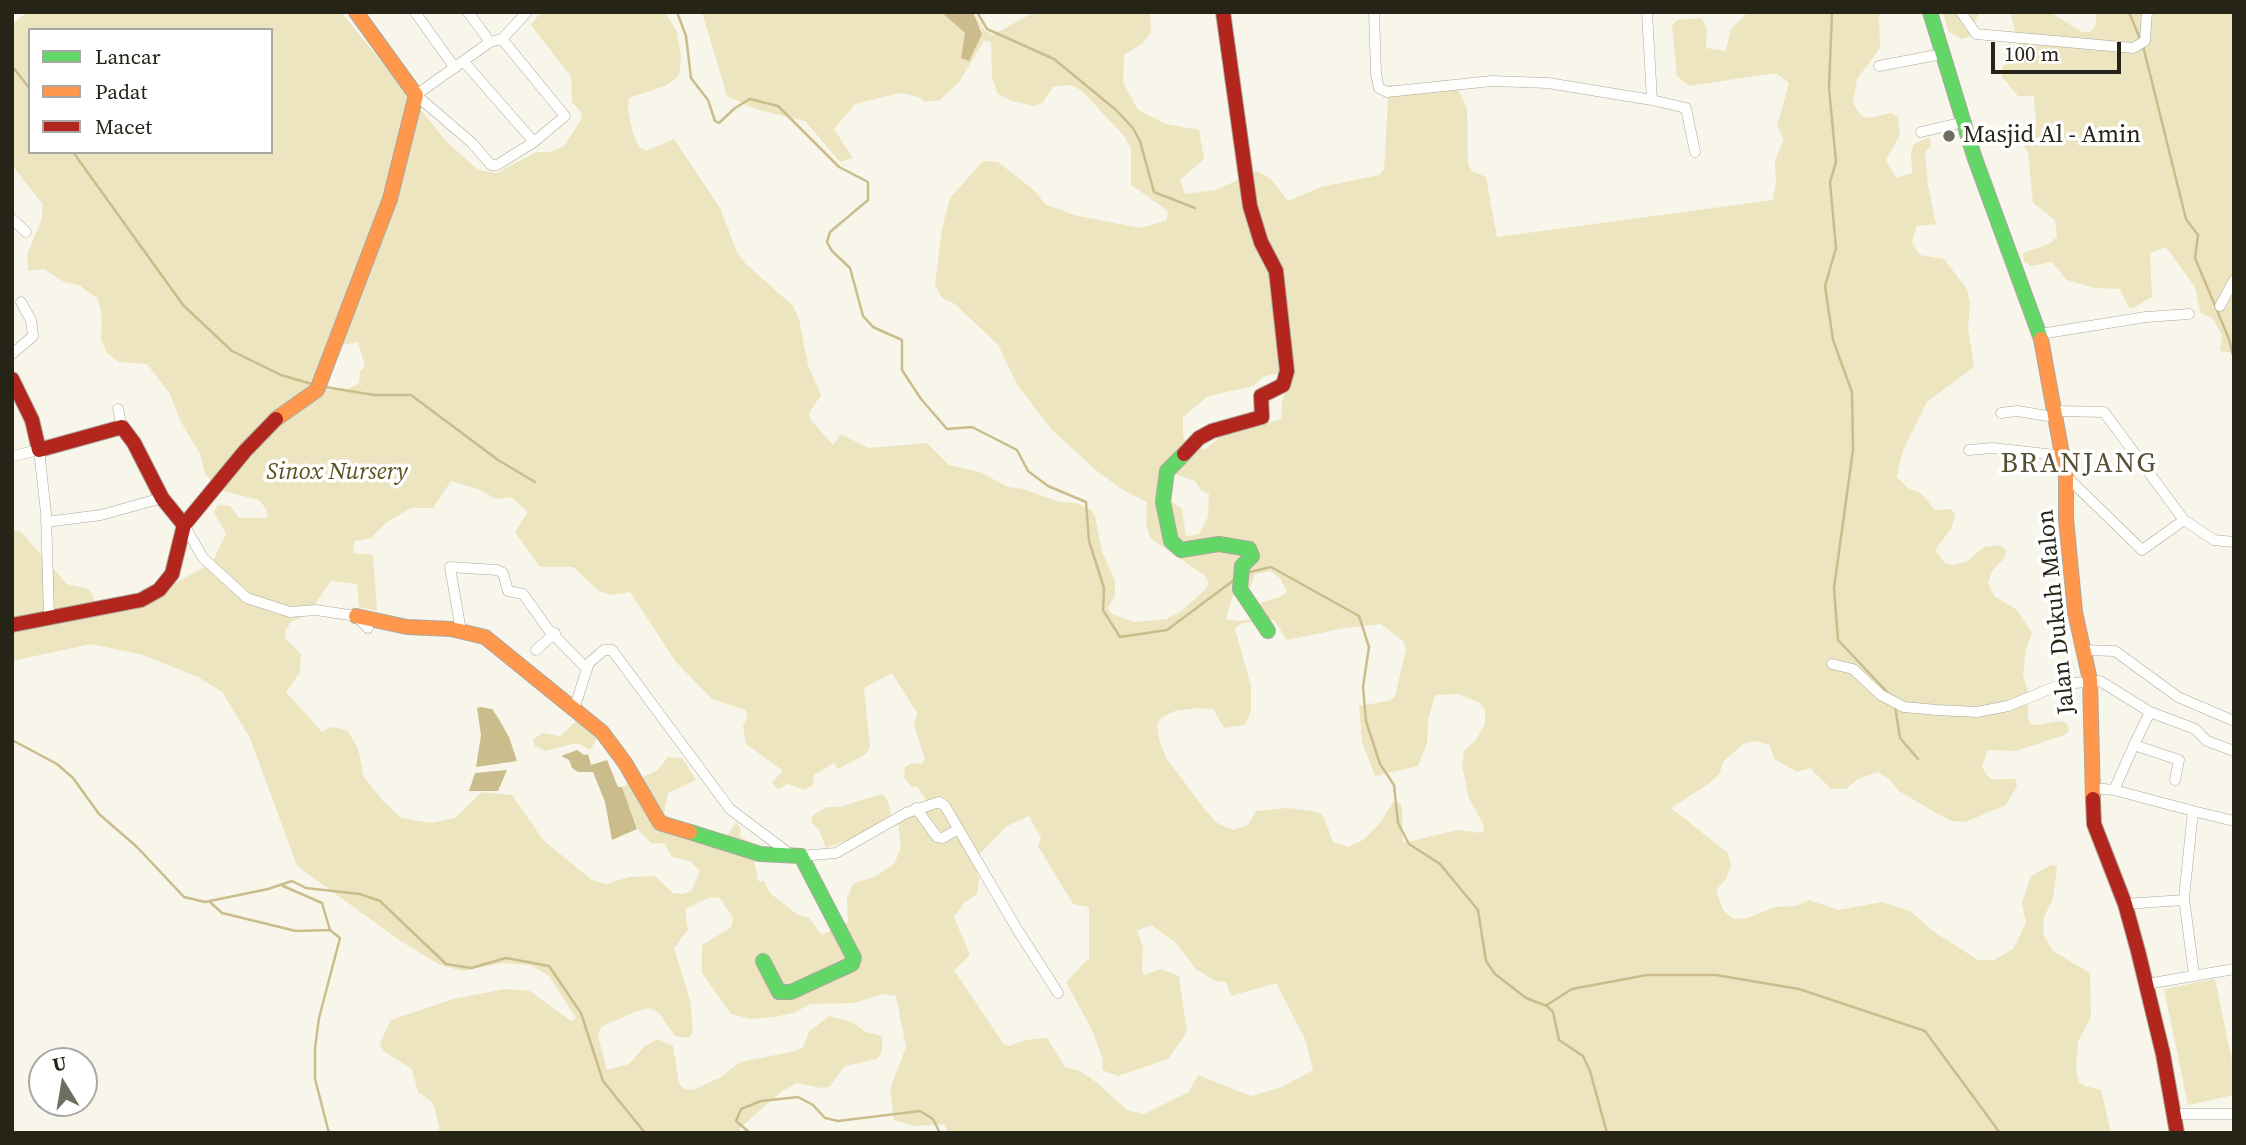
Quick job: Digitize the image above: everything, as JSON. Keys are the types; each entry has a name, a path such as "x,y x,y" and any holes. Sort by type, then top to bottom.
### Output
{"street":[{"path":"356,12 416,95 472,143 491,165 501,165 565,116 502,39"},
{"path":"415,12 460,65 534,142"},
{"path":"468,12 490,43"},
{"path":"1223,12 1250,206 1261,242 1276,271 1287,370 1283,385 1261,396 1262,417 1212,431 1199,438 1167,471 1163,502 1171,541 1178,548 1192,549 1219,544 1249,550 1250,559 1242,566 1240,589 1268,631"},
{"path":"1374,12 1376,74 1379,88 1387,92 1492,81 1548,83 1653,100 1686,108 1695,152"},
{"path":"1647,12 1653,100"},
{"name":"Jalan Dukuh Malon","path":"1930,12 2009,258 2040,334 2057,411 2066,476 2070,575 2082,650 2090,680 2097,838 2125,904 2147,984 2177,1133"},
{"path":"1961,12 1976,34 2060,44 2141,44 2147,12"},
{"path":"12,625 141,600 159,590 172,574 184,525 245,451 282,413 317,390 327,370 352,293 390,199 416,95 490,43 502,39 523,13"},
{"path":"1879,66 1942,54"},
{"path":"1922,132 1964,122"},
{"path":"12,219 26,232"},
{"path":"2220,306 2234,280"},
{"path":"12,354 33,336 31,320 21,302"},
{"path":"2040,334 2146,317 2189,314"},
{"path":"12,379 32,420 39,450 46,522 49,616"},
{"path":"118,409 122,427 134,443 162,498 184,525 203,558 247,598 290,612 316,610 414,628 461,631 485,637 574,709 613,745 660,823 760,854 836,853 916,808 939,802 1058,993"},
{"path":"2001,413 2017,411 2048,416 2057,411 2100,411 2109,416 2184,520 2214,540 2234,542"},
{"path":"12,456 122,427"},
{"path":"1969,450 1992,448 2064,456"},
{"path":"2066,476 2142,550 2184,520"},
{"path":"46,522 101,515 162,498"},
{"path":"461,631 450,567 485,568 503,573 508,591 523,594 574,659 587,669"},
{"path":"356,616 368,628"},
{"path":"536,650 555,633"},
{"path":"574,709 587,669 597,655 612,650 730,809 796,855 854,958 852,964 791,992 779,992 763,961"},
{"path":"2082,650 2115,651 2178,697 2234,721"},
{"path":"1832,664 1853,669 1891,702 1904,707 1977,712 2008,706 2062,684 2101,681 2150,712 2195,729 2207,741 2234,751"},
{"path":"2114,790 2150,712"},
{"path":"2134,745 2179,760 2175,780"},
{"path":"2093,788 2114,790 2234,821"},
{"path":"916,808 937,837 943,838 958,829"},
{"path":"2193,811 2184,900 2194,975"},
{"path":"2125,904 2184,900"},
{"path":"2147,984 2234,969"},
{"path":"2174,1114 2234,1114"}],"green space":[{"name":"Sinox Nursery","path":"27,12 341,12 446,141 478,170 497,173 536,152 549,152 563,147 581,120 582,113 572,102 571,77 531,25 542,12 665,12 677,32 681,56 680,71 677,78 665,86 629,98 628,110 633,133 639,147 646,151 674,139 720,208 737,252 746,264 793,306 799,319 808,365 821,395 809,413 811,420 833,445 841,434 868,448 927,443 949,465 980,472 1008,487 1023,489 1060,502 1077,503 1091,510 1095,516 1102,552 1115,580 1115,595 1108,608 1112,614 1134,622 1166,619 1180,612 1205,590 1209,583 1205,576 1150,538 1146,524 1147,502 1123,490 1097,471 1052,430 1018,386 998,345 955,304 942,298 935,285 942,228 950,198 983,161 998,162 1035,191 1045,204 1074,215 1140,228 1166,221 1168,213 1164,208 1131,185 1131,149 1124,136 1081,90 1070,85 1053,87 1043,102 1035,106 1011,101 997,93 992,77 991,42 984,41 959,82 940,100 925,102 919,97 900,93 855,104 834,129 853,158 840,162 805,121 755,109 727,96 702,12 941,12 965,33 961,58 982,31 973,12 985,31 993,35 1034,12 1150,12 1151,32 1143,43 1124,55 1123,82 1138,110 1166,124 1199,130 1204,159 1180,180 1185,194 1216,190 1257,171 1271,179 1288,201 1321,187 1379,175 1384,169 1389,85 1457,86 1467,108 1468,164 1472,171 1486,177 1497,237 1773,200 1776,183 1775,160 1784,139 1777,126 1789,83 1776,73 1689,86 1677,76 1672,26 1677,20 1702,18 1707,30 1706,48 1726,51 1730,30 1748,12 1879,12 1880,48 1857,79 1853,104 1862,116 1869,118 1891,113 1898,117 1900,135 1886,160 1896,178 1912,173 1911,153 1914,144 1930,137 1931,147 1925,152 1936,224 1917,226 1912,242 1920,255 1944,259 1967,289 1970,304 1968,327 1974,367 1927,402 1903,450 1897,477 1908,488 1921,493 1935,510 1951,509 1955,515 1951,529 1935,550 1944,562 1951,565 1966,562 1984,547 2000,545 2006,550 2005,557 1992,571 1988,583 1994,596 2016,609 2032,633 2026,649 2023,675 2028,691 2030,724 2060,721 2067,723 2069,731 2016,751 1988,750 1982,767 1986,774 1991,779 2015,779 2017,786 2006,805 1965,822 1951,821 1936,813 1899,791 1890,780 1878,772 1858,779 1846,789 1831,789 1810,768 1797,772 1774,759 1770,745 1756,741 1743,744 1724,761 1719,774 1708,784 1671,808 1728,853 1731,866 1726,879 1716,890 1723,910 1734,919 1748,918 1774,907 1796,906 1809,900 1838,910 1882,902 1910,911 1933,931 1978,960 1994,960 2013,949 2026,923 2022,902 2031,876 2051,865 2057,866 2053,899 2044,917 2043,934 2053,951 2090,973 2091,1017 2078,1042 2076,1068 2079,1082 2101,1090 2111,1133 949,1133 944,1124 914,1126 894,1120 890,1089 906,1047 896,996 883,994 854,1003 810,1004 794,1013 773,1017 751,1019 731,1014 702,973 702,945 730,928 733,918 720,898 711,897 685,909 688,930 674,948 690,1000 693,1031 689,1038 675,1036 659,1013 649,1008 637,1011 601,1027 598,1036 607,1070 629,1064 645,1046 658,1039 673,1046 679,1083 684,1089 693,1090 721,1077 740,1062 796,1051 803,1047 809,1032 829,1016 852,1022 866,1032 882,1036 882,1052 877,1059 845,1066 829,1087 797,1083 782,1091 739,1129 742,1133 440,1133 432,1102 418,1092 412,1069 383,1051 380,1043 391,1020 453,999 505,989 530,991 571,1021 576,1018 549,976 531,965 503,963 463,971 440,965 402,942 297,866 250,738 222,692 198,677 143,655 91,644 12,661 12,530 21,532 67,584 89,589 96,603 168,587 212,563 226,534 214,512 218,505 230,506 239,518 267,518 267,510 259,500 219,490 204,472 201,456 180,420 170,394 147,364 119,362 107,353 101,339 102,317 98,299 79,285 64,282 44,269 28,271 27,255 41,221 43,205 12,165 12,25","holes":["358,342 365,366 360,372 359,383 346,390 327,390 339,346","1280,373 1286,391 1282,401 1281,419 1220,437 1206,449 1190,448 1183,437 1183,417 1208,396 1254,386 1262,377","1174,474 1195,481 1201,490 1209,494 1208,517 1199,534 1186,536 1182,509 1167,498 1168,481","451,481 480,490 496,499 511,497 528,512 515,532 540,567 573,567 599,591 610,595 630,592 676,662 712,699 745,710 748,717 743,726 746,744 783,771 772,782 778,789 788,784 804,790 813,785 814,775 834,763 838,769 866,754 870,747 864,688 892,673 917,713 914,726 925,759 921,764 912,763 905,767 904,778 912,788 917,786 926,800 898,822 901,847 894,864 876,876 853,884 847,898 848,922 822,935 809,918 798,915 770,893 764,881 758,881 751,842 739,836 741,829 736,822 727,836 715,836 678,823 664,814 668,793 696,780 682,758 668,757 658,770 622,787 638,830 652,844 664,843 672,857 690,861 700,871 691,891 683,894 673,893 655,876 629,877 607,884 592,880 544,841 512,795 482,792 455,818 431,823 401,818 383,801 364,777 358,748 347,730 331,727 322,732 286,692 300,672 301,654 285,638 285,631 292,621 307,615 331,581 357,584 359,607 377,611 373,555 353,553 355,541 371,538 387,522 411,508 433,508","1270,571 1280,578 1287,592 1260,603 1254,619 1226,619 1232,597 1251,586 1255,574","1274,620 1287,640 1381,624 1403,641 1406,648 1395,697 1388,701 1359,706 1362,742 1375,776 1418,766 1427,743 1428,720 1435,695 1459,694 1480,703 1485,710 1485,724 1476,740 1464,751 1462,766 1469,798 1484,826 1482,833 1457,830 1403,843 1402,808 1401,804 1393,802 1380,823 1363,840 1348,847 1333,842 1325,820 1320,813 1312,811 1287,808 1256,811 1248,825 1233,830 1217,823 1167,759 1160,743 1157,725 1161,718 1175,711 1198,708 1213,709 1224,728 1245,725 1251,711 1251,686 1235,629 1242,623","1029,816 1041,838 1038,846 1073,904 1089,907 1089,958 1066,982 1092,1030 1103,1060 1102,1070 1118,1076 1168,1059 1187,1032 1179,976 1161,969 1144,975 1142,970 1143,947 1137,931 1151,925 1175,942 1196,969 1215,981 1226,982 1231,996 1276,983 1305,1039 1313,1070 1282,1087 1251,1096 1198,1075 1189,1092 1144,1114 1127,1110 1096,1082 1080,1071 1065,1067 1047,1038 1025,1040 1009,1046 1003,1043 954,970 970,955 954,917 964,903 977,894 979,878 973,861 1007,826"]},
{"path":"1943,12 1979,12 1969,37 1961,39 1948,31"},
{"path":"2010,12 2050,12 2082,32 2090,32 2095,26 2097,12 2234,12 2234,353 2220,351 2222,335 2212,318 2200,312 2195,287 2166,247 2150,253 2152,297 2133,308 2129,308 2120,289 2095,288 2067,280 2052,262 2031,266 2024,262 2023,253 2049,244 2057,237 2055,220 2033,203 2028,153 2018,133 2036,127 2034,96 2018,96 2002,77 2002,68 2019,46"},
{"path":"579,719 597,739 590,750 577,743 545,751 535,746 533,739 543,733 560,736"},
{"path":"882,794 888,800 891,816 853,838 826,848 819,830 811,822 813,815 827,807 839,807"},
{"path":"2215,979 2234,1070 2234,1095 2188,1105 2164,989"}],"shaded area":[{"path":"941,12 973,12 982,34 969,61 961,58 965,33"},
{"path":"477,708 492,709 497,716 509,737 517,761 476,767 481,735"},
{"path":"577,750 584,755 588,754 591,765 607,760 618,787 622,787 637,829 612,840 605,802 593,772 578,772 572,768 569,760 561,756"},
{"path":"507,770 498,791 469,791 475,773"}],"waterway":[{"path":"677,12 686,36 691,78 708,100 715,121 719,123 750,99 778,106 839,167 868,182 868,200 830,232 827,242 832,251 850,268 863,316 873,327 902,340 902,370 921,399 947,429 972,427 1017,450 1028,471 1048,486 1086,502 1089,541 1104,588 1103,610 1120,637 1167,630 1234,580"},
{"path":"977,12 987,29 1054,59 1116,110 1133,128 1140,141 1154,192 1195,208"},
{"path":"1832,12 1829,88 1836,162 1830,182 1836,248 1825,286 1833,340 1852,392 1853,450 1834,588 1838,640 1890,695"},
{"path":"2129,12 2143,46 2186,219 2198,235 2195,258 2229,339 2234,359"},
{"path":"12,66 28,86"},
{"path":"74,154 183,305 232,351 281,375 315,385"},
{"path":"325,387 374,395 411,395 498,460 535,482"},
{"path":"1246,573 1271,567 1359,616 1369,647 1363,687 1366,721 1380,764 1394,785 1398,823 1409,844 1440,864 1478,910 1486,961 1495,974 1526,998 1547,1006 1553,1012 1559,1040 1583,1056 1590,1071 1607,1133"},
{"path":"1895,706 1900,738 1918,759"},
{"path":"12,740 57,764 73,778 99,814 137,847 184,897 205,902 268,889 292,881 306,888 360,894 380,901 446,964 471,968 506,958 549,966 581,1013 603,1081 645,1133"},
{"path":"283,886 322,903 330,930 340,938 319,1018 315,1048 315,1079 329,1133"},
{"path":"210,902 222,913 296,931 330,930"},
{"path":"1547,1005 1572,989 1647,975 1716,975 1799,989 1925,1031 2000,1133"},
{"path":"750,1133 736,1121 741,1109 761,1101 798,1097 813,1105 825,1118 838,1121 920,1111 933,1119 940,1133"}],"traffic: fast":[{"path":"1930,12 1974,156 2041,339"},
{"path":"1184,454 1167,471 1163,502 1171,541 1181,550 1219,544 1249,549 1252,556 1242,566 1240,589 1268,631"},
{"path":"690,832 760,854 801,856 854,958 852,964 791,992 779,992 763,961"}],"traffic: slow":[{"path":"276,419 317,390 390,199 416,95 356,12"},
{"path":"2041,339 2066,476 2066,518 2075,612 2090,680 2093,799"},
{"path":"356,616 407,627 451,629 485,637 602,732 625,763 660,823 690,832"}],"traffic: jam":[{"path":"1184,454 1199,438 1212,431 1262,417 1261,396 1283,385 1287,371 1276,271 1261,242 1250,206 1223,12"},
{"path":"12,379 32,420 39,450 122,427 134,443 162,498 184,525"},
{"path":"12,625 141,600 159,590 172,574 184,525 245,451 276,419"},
{"path":"2093,799 2094,824 2125,904 2138,951 2163,1054 2177,1133"}],"place":[{"name":"Masjid Al - Amin","path":"1949,136"}],"district":[{"name":"BRANJANG","path":"2079,465"}]}
